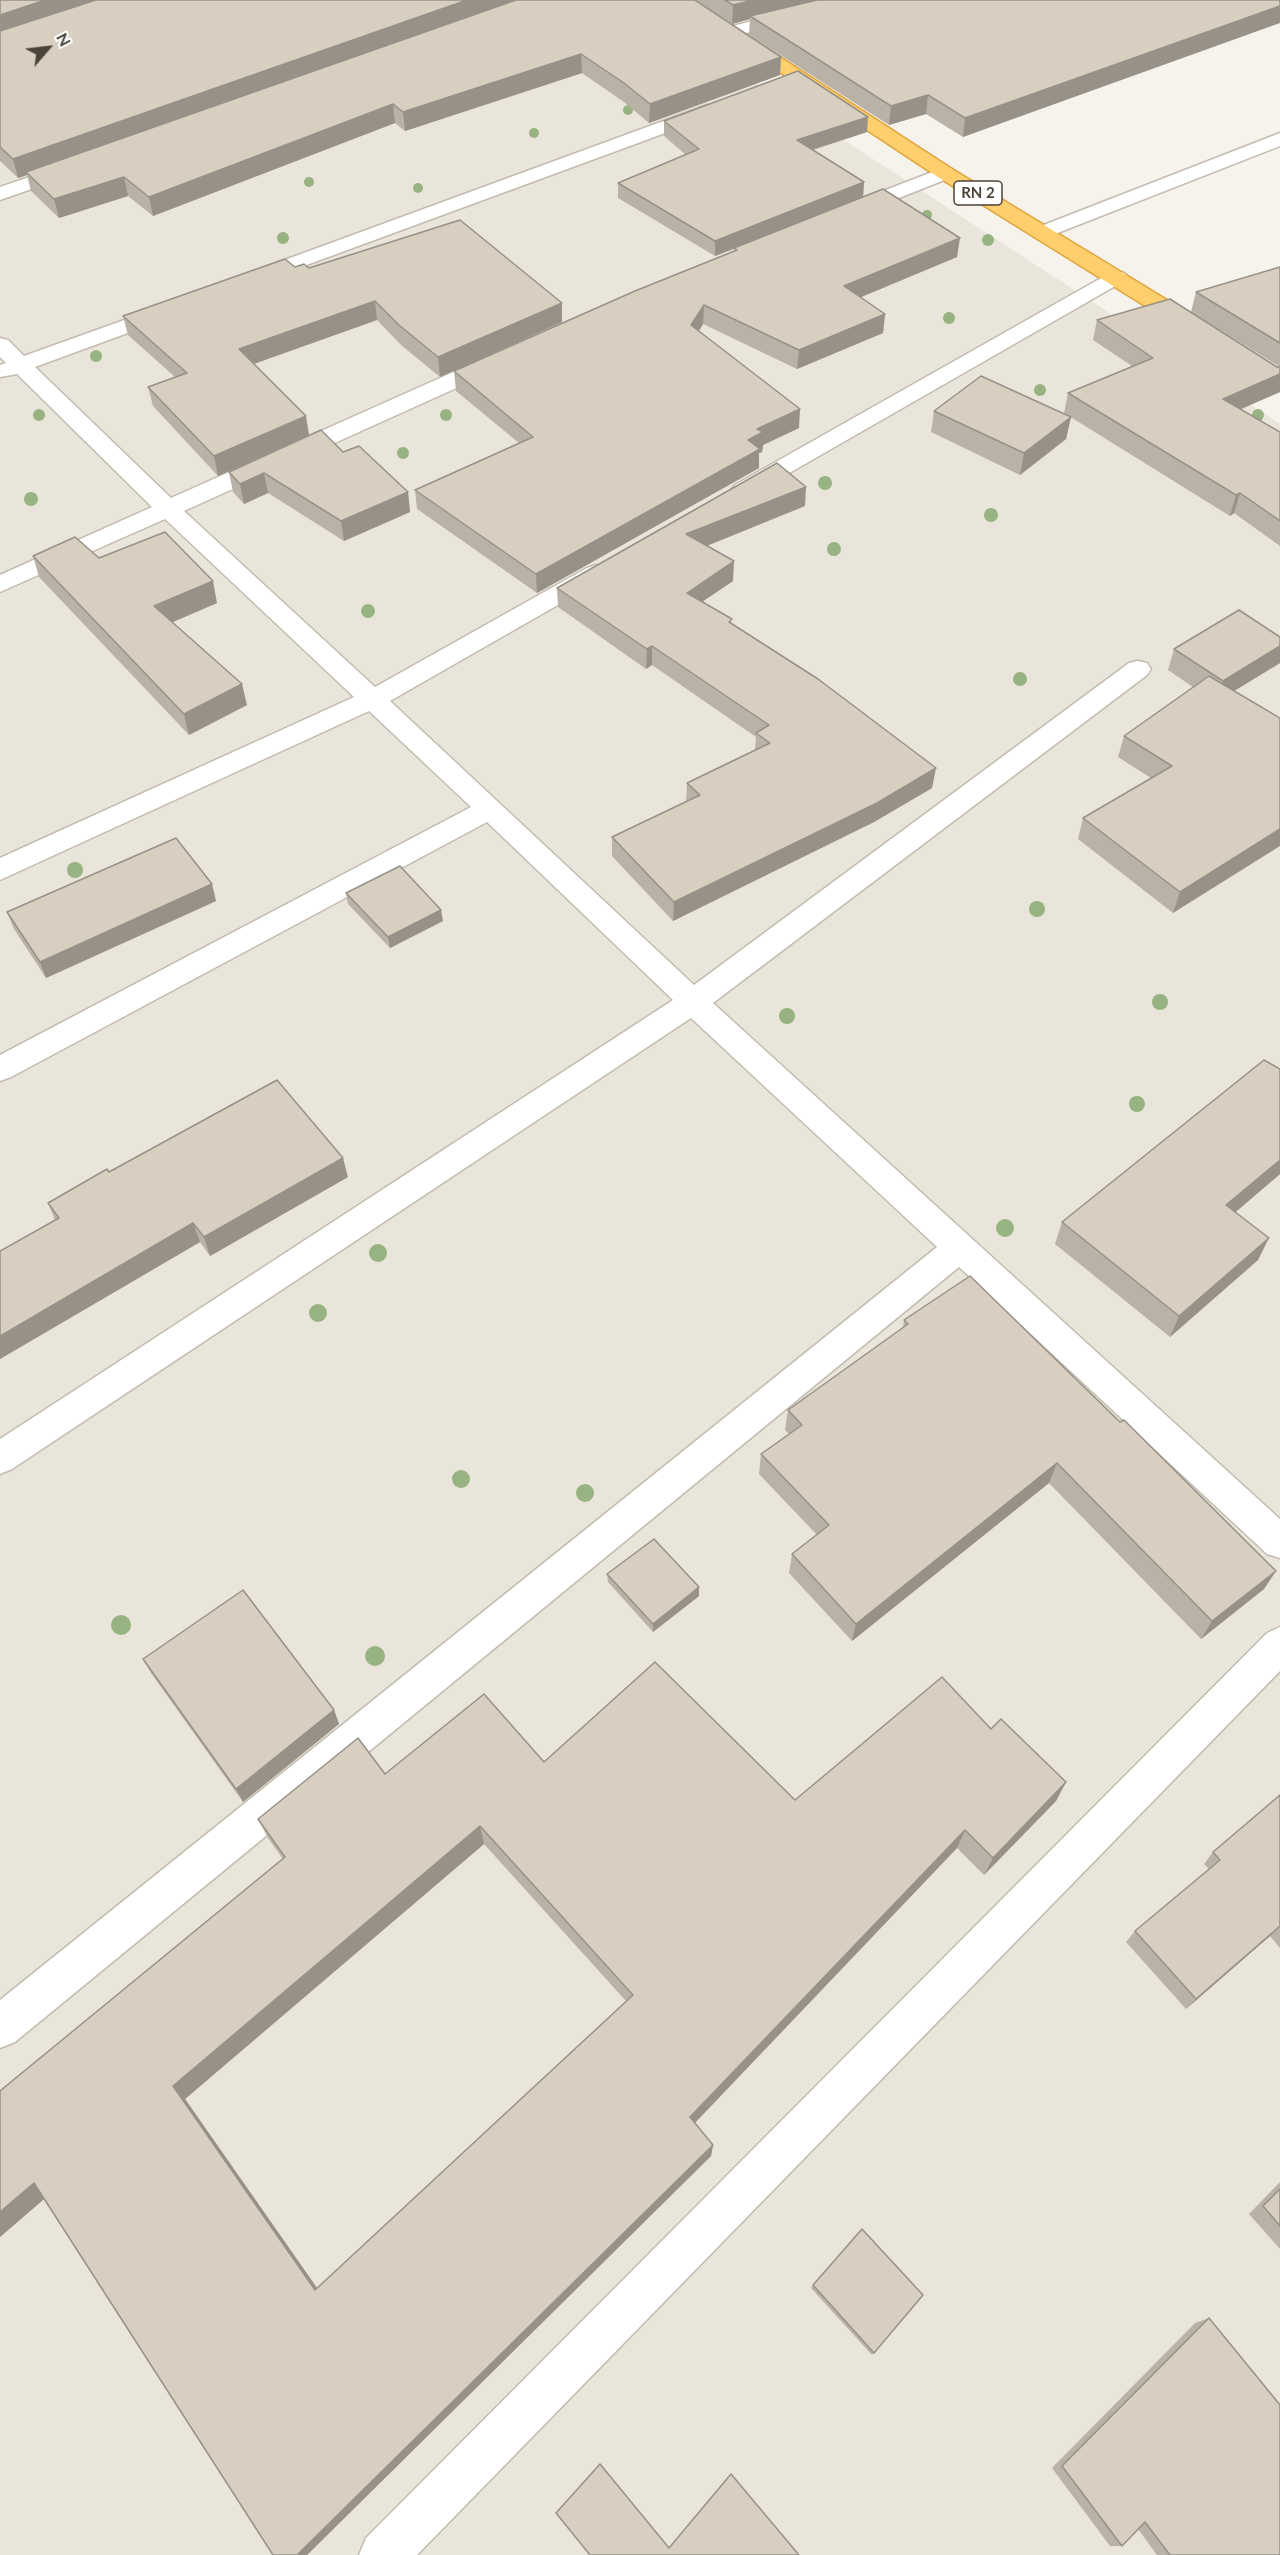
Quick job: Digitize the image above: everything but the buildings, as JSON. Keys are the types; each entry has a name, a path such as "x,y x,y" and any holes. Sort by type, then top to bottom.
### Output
{"highway":[{"name":"RN 2","path":"680,0 945,173 1213,338"}],"street":[{"path":"730,32 859,0"},
{"path":"776,86 798,77"},
{"path":"232,286 721,106"},
{"path":"1043,232 1280,139"},
{"path":"0,194 89,162"},
{"path":"826,220 945,173"},
{"path":"724,500 1117,277"},
{"path":"187,303 7,361 490,808 693,1002 1280,1542"},
{"path":"0,584 513,354"},
{"path":"0,870 373,699 621,559"},
{"path":"0,1458 693,1002 1138,669"},
{"path":"0,1069 490,808"},
{"path":"0,2027 960,1247"},
{"path":"383,2555 1280,1645"}],"shaded area":[{"path":"0,0 629,0 1280,424 1280,2555 0,2555"}]}
